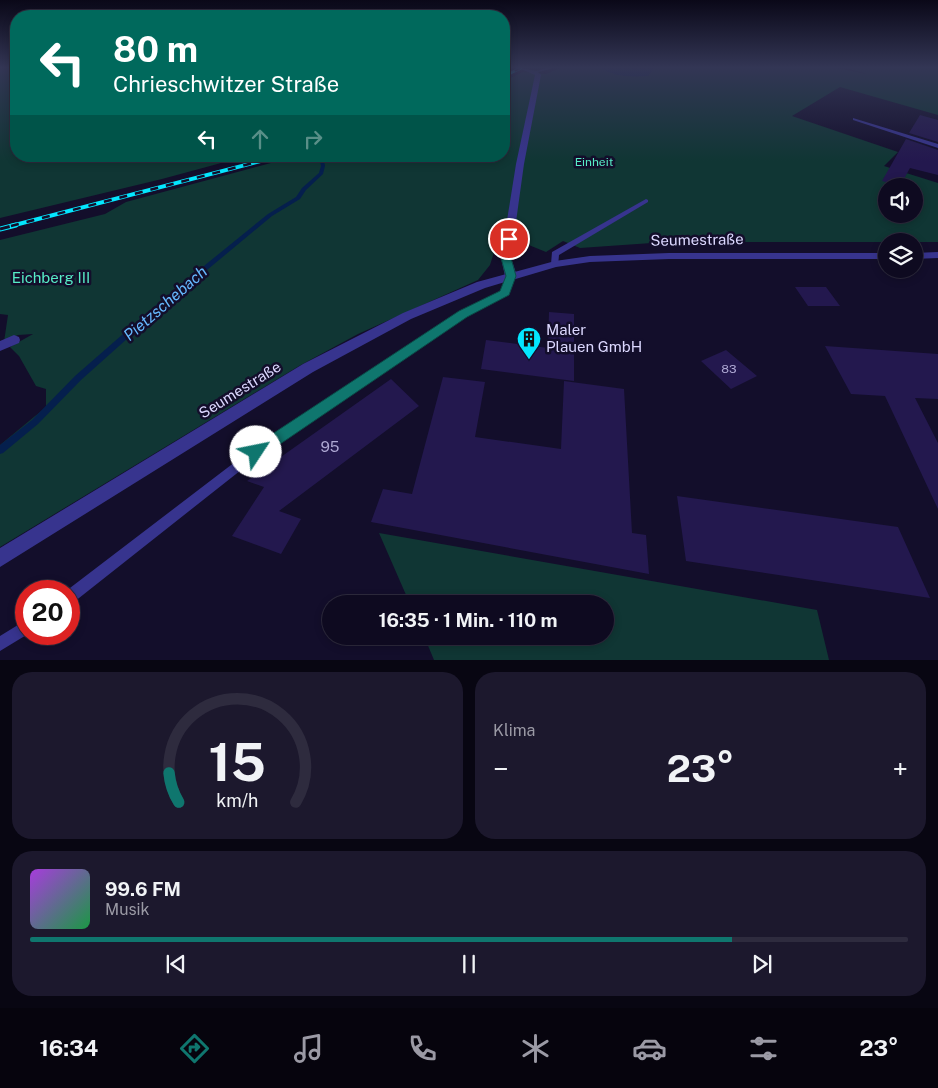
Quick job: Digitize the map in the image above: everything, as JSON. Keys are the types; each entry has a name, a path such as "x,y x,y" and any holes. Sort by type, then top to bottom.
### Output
{"street":[{"path":"511,276 506,258 520,164 533,99"},
{"name":"Seumestraße","path":"0,558 308,368 407,316 481,285 556,264 590,259 669,256 878,256"},
{"path":"923,256 938,256"},
{"path":"0,346 14,340"}],"lane":[{"path":"855,119 938,146"},
{"path":"556,264 555,254 646,201"},
{"path":"80,588 256,452 463,314 505,293 511,276"},
{"path":"0,644 15,634"}],"green space":[{"path":"0,99 10,99 10,162 225,162 162,179 0,218"},
{"path":"510,99 820,99 792,116 898,152 884,166 922,178 878,178 878,223 923,223 923,178 938,183 938,242 923,242 923,233 878,233 878,242 666,242 580,248 563,241 546,252 519,241 496,246 490,265 478,280 358,334 299,366 0,547 0,445 46,407 46,389 36,386 19,356 10,347 33,334 18,335 4,342 8,315 0,314 0,240 105,214 126,202 275,162 510,162"},
{"path":"881,99 938,99 938,115"},
{"path":"379,533 817,610 829,660 434,660 428,645 614,645 614,595 406,595"}],"building":[{"path":"920,115 938,120 938,142 909,133"},
{"path":"906,139 938,150 938,175 910,168 904,178 884,178"},
{"path":"795,287 826,287 840,306 808,306"},
{"name":"Maler Plauen GmbH","path":"549,312 574,314 574,381 481,369 486,340 548,348"},
{"path":"825,346 938,354 938,399 915,398 938,443 938,509 885,396 851,394"},
{"path":"726,350 757,376 731,389 701,361"},
{"path":"443,377 485,382 475,437 561,449 564,381 624,389 632,533 646,535 649,574 371,522 383,489 412,494"},
{"path":"391,379 419,406 279,511 301,519 281,554 232,536 264,487 247,481"},
{"path":"677,496 898,527 930,598 686,561"}],"waterway":[{"name":"Pietzschebach","path":"0,450 35,422 78,378 164,302 270,215 298,198 304,189 321,174 322,162"}],"railway":[{"path":"11,226 257,162"},
{"path":"0,229 16,225"}],"place":[{"name":"Maler Plauen GmbH","path":"529,360"}],"route":[{"path":"256,452 463,314 505,293 511,276 506,258 509,239"}],"park label":[{"name":"Einheit","path":"594,162"},
{"name":"Eichberg III","path":"51,278"}]}
